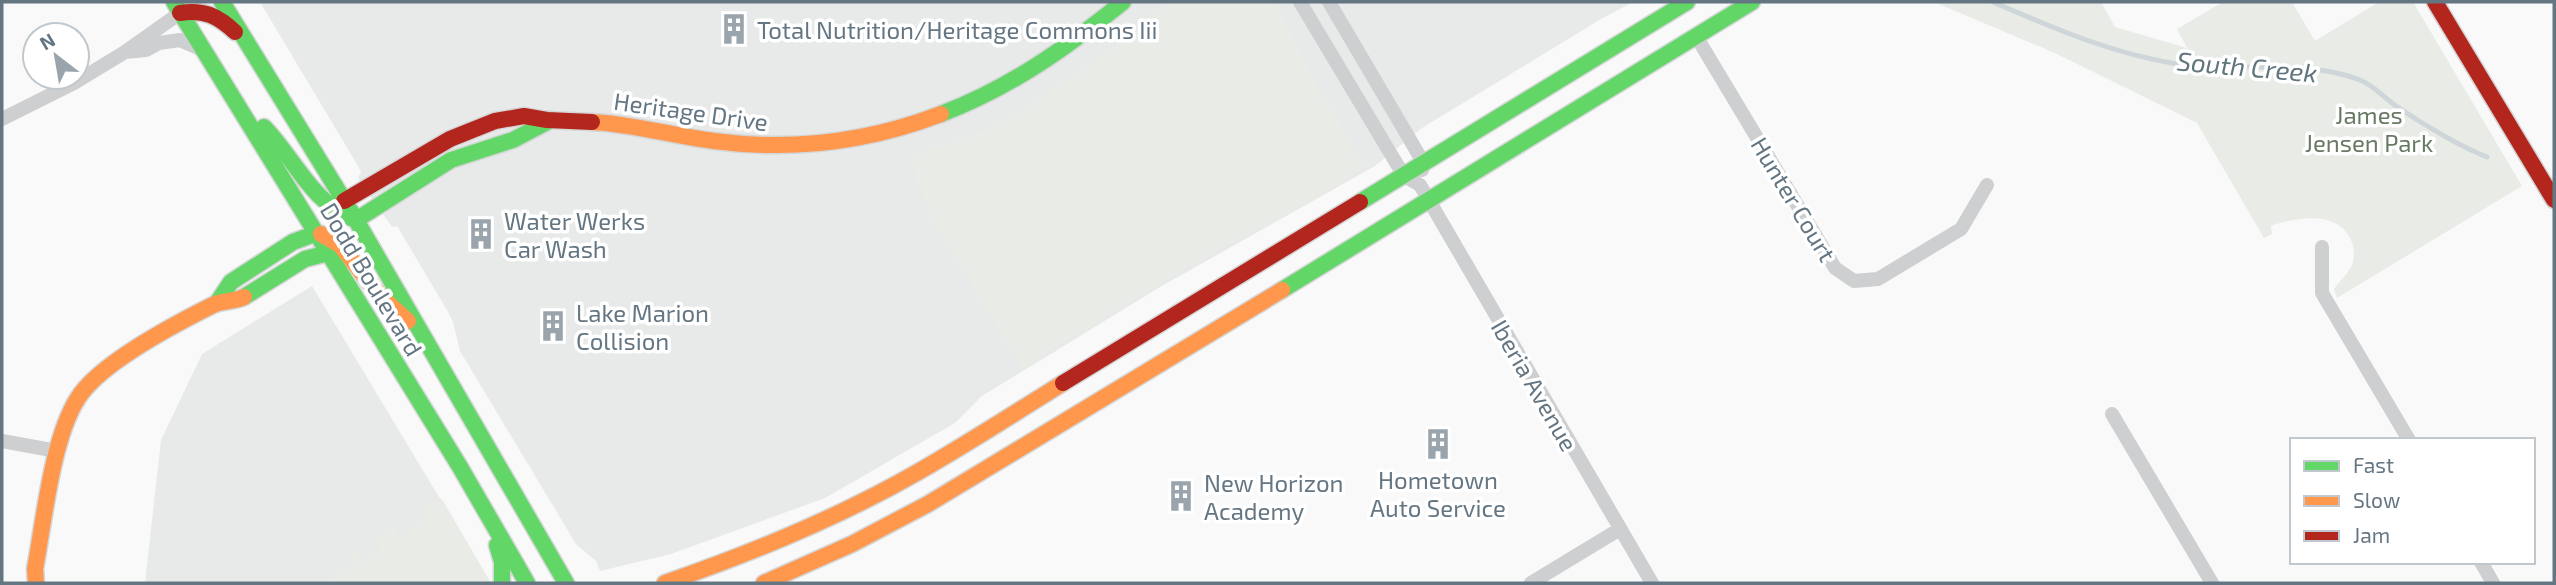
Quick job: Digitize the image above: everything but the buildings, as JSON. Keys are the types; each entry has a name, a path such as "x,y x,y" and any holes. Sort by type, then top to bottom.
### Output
{"main road":[{"name":"Dodd Boulevard","path":"222,2 356,220 566,583"},
{"name":"Heritage Drive","path":"344,201 433,148 477,128 523,116 610,122 698,139 757,145 813,144 867,136 929,120 992,93 1065,48 1123,2"},
{"path":"665,583 809,528 918,472 1687,2"},
{"path":"764,583 852,544 928,504 1428,202 1752,2"},
{"path":"2435,2 2554,200"},
{"name":"Dodd Boulevard","path":"177,7 317,233 527,583"},
{"path":"177,7 208,12 250,45"},
{"path":"235,101 268,130 326,205 341,217 356,220"},
{"name":"Heritage Drive","path":"356,220 378,207 395,192 449,161 514,139 551,120"},
{"path":"217,303 231,282 293,242 317,233 340,245 380,296 423,334"},
{"path":"23,583 36,576 57,451 77,400 95,377 117,360 217,303 241,299 305,259 328,253"},
{"path":"490,519 502,562 502,583"}],"street":[{"path":"1300,2 1404,176 1420,185 1423,164 1329,2"},
{"path":"2,119 54,94 125,52 177,7"},
{"name":"Hunter Court","path":"1696,36 1835,268 1854,281 1878,279 1961,229 1987,185"},
{"path":"125,52 146,50 159,43 180,40 203,50"},
{"name":"Iberia Avenue","path":"1420,185 1652,583"},
{"path":"2322,247 2322,293 2408,438"},
{"path":"2112,414 2212,583"},
{"path":"2,442 57,451"},
{"path":"1531,583 1620,529"},
{"path":"2482,564 2493,583"}],"shaded area":[{"path":"260,2 1633,2 1422,128 1375,166 1160,287 982,396 955,423 825,498 671,554 600,571 596,561 576,544 460,351 447,310 397,226 392,227 358,178 361,171"},
{"path":"312,286 451,517 337,583 145,583 161,440 202,354"}],"green space":[{"path":"1169,2 1275,2 1309,71 1365,168 1319,197 1176,274 1023,369 932,218 918,184 911,156 948,145 1016,113 1079,72"},
{"name":"James Jensen Park","path":"1934,2 2101,2 2115,27 2187,48 2177,29 2223,2 2292,2 2315,41 2379,2 2413,2 2522,186 2337,298 2334,289 2350,270 2354,254 2351,240 2337,224 2316,218 2292,220 2271,226 2272,234 2264,238 2197,123 2055,53"},
{"path":"440,498 491,583 321,583 355,563 350,553 353,549 364,560 380,550 374,540 394,528 400,538 428,520 422,509"}],"waterway":[{"name":"South Creek","path":"1993,2 2087,40 2160,61 2206,67 2298,68 2341,74 2365,82 2394,105 2431,128 2487,157"}],"traffic: fast":[{"path":"174,2 460,467 527,583"},
{"path":"222,2 356,220 566,583"},
{"path":"941,114 991,92 1036,66 1123,2"},
{"path":"1360,202 1687,2"},
{"path":"1282,290 1752,2"},
{"path":"264,127 316,192 341,213 356,220 451,160 513,140 551,120"},
{"path":"217,303 231,282 293,242 317,233"},
{"path":"244,297 305,259 328,253"},
{"path":"497,545 502,562 502,583"}],"traffic: slow":[{"path":"592,122 714,141 771,145 829,142 857,137 913,124 941,114"},
{"path":"321,234 340,245 380,296 408,321"},
{"path":"764,583 852,544 928,504 1282,290"},
{"path":"36,583 35,569 55,457 69,415 78,398 103,371 120,358 213,305 244,297"},
{"path":"665,583 762,547 857,505 936,461 1063,383"}],"traffic: jam":[{"path":"2435,2 2554,200"},
{"path":"180,13 210,15 235,32"},
{"path":"344,201 450,139 495,121 524,116 592,122"},
{"path":"1063,383 1360,202"}],"place":[{"name":"Total Nutrition/Heritage Commons Iii","path":"734,29"},
{"name":"Water Werks Car Wash","path":"481,234"},
{"name":"Lake Marion Collision","path":"553,326"},
{"name":"Hometown Auto Service","path":"1438,444"},
{"name":"New Horizon Academy","path":"1181,496"}]}
